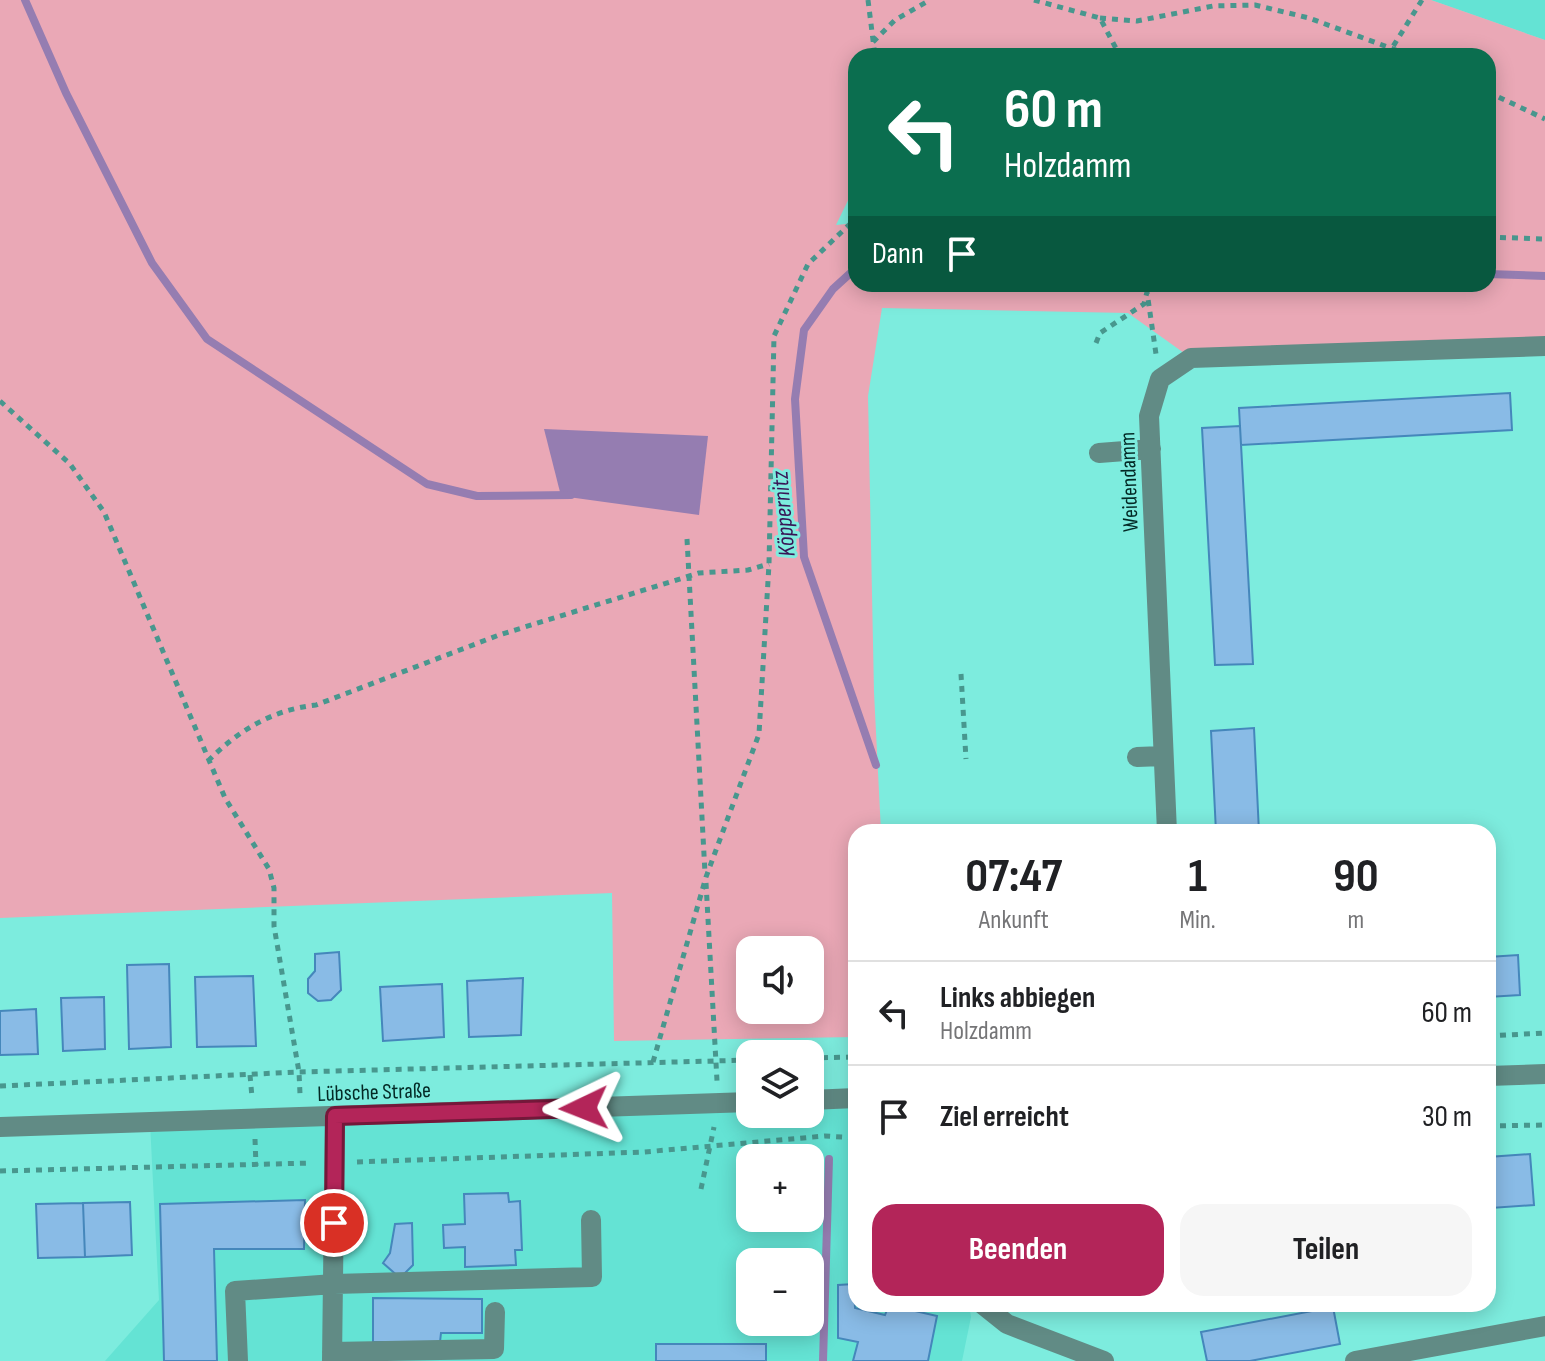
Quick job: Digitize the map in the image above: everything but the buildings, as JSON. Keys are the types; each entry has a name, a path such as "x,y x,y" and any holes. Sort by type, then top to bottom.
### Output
{"street":[{"path":"1160,379 1191,358 1545,346"},
{"name":"Weidendamm","path":"1160,379 1149,416 1167,824"},
{"path":"1099,453 1151,449"},
{"path":"1137,757 1163,756"},
{"path":"1496,1076 1545,1074"},
{"path":"824,1099 848,1098"},
{"name":"Lübsche Straße","path":"0,1127 736,1102"},
{"path":"335,1116 332,1356 494,1349 495,1312"},
{"path":"238,1361 235,1291 334,1284 592,1277 591,1220"},
{"path":"992,1312 1007,1324 1104,1361"},
{"path":"1355,1361 1545,1326"}],"path":[{"path":"868,0 874,48"},
{"path":"873,42 895,20 930,0"},
{"path":"1034,0 1100,18 1137,21 1213,6 1255,5 1309,18 1394,48 1422,0"},
{"path":"1100,18 1116,48"},
{"path":"1496,96 1545,119"},
{"path":"653,1062 706,877 759,734 769,564 774,336 808,264 848,228"},
{"path":"1496,237 1545,239"},
{"path":"1096,343 1100,333 1144,304 1147,292"},
{"path":"1147,292 1160,379"},
{"path":"0,401 70,464 104,512 225,798 269,869 274,888 274,926 299,1072 301,1117"},
{"path":"687,539 718,1103 701,1189"},
{"path":"208,761 224,744 256,721 299,707 316,705 499,635 699,573 748,570 769,564"},
{"path":"961,674 966,759"},
{"path":"1496,1036 1545,1033"},
{"path":"824,1058 848,1057"},
{"path":"0,1086 299,1072 736,1060"},
{"path":"1496,1126 1545,1125"},
{"path":"0,1171 152,1169 644,1152 825,1136 848,1137"}],"shaded area":[{"path":"0,0 1431,0 1545,40 1545,346 1191,358 1128,313 882,308 868,396 874,692 881,824 848,824 848,1037 614,1041 612,893 0,918"},
{"path":"1431,0 1545,0 1545,40"},
{"path":"544,429 708,436 699,515 561,496"},
{"path":"848,1098 848,1312 970,1312 962,1361 105,1361 159,1300 150,1123 736,1102 736,1128 824,1128 824,1099"}],"waterway":[{"path":"25,0 66,93 152,263 207,339 427,484 477,496 571,495"},
{"name":"Köppernitz","path":"1496,274 1545,276"},
{"name":"Köppernitz","path":"848,275 833,289 804,330 795,399 804,557 876,765"},
{"name":"Köppernitz","path":"823,1361 829,1159"}],"route":[{"path":"334,1223 335,1116 584,1108"}]}
